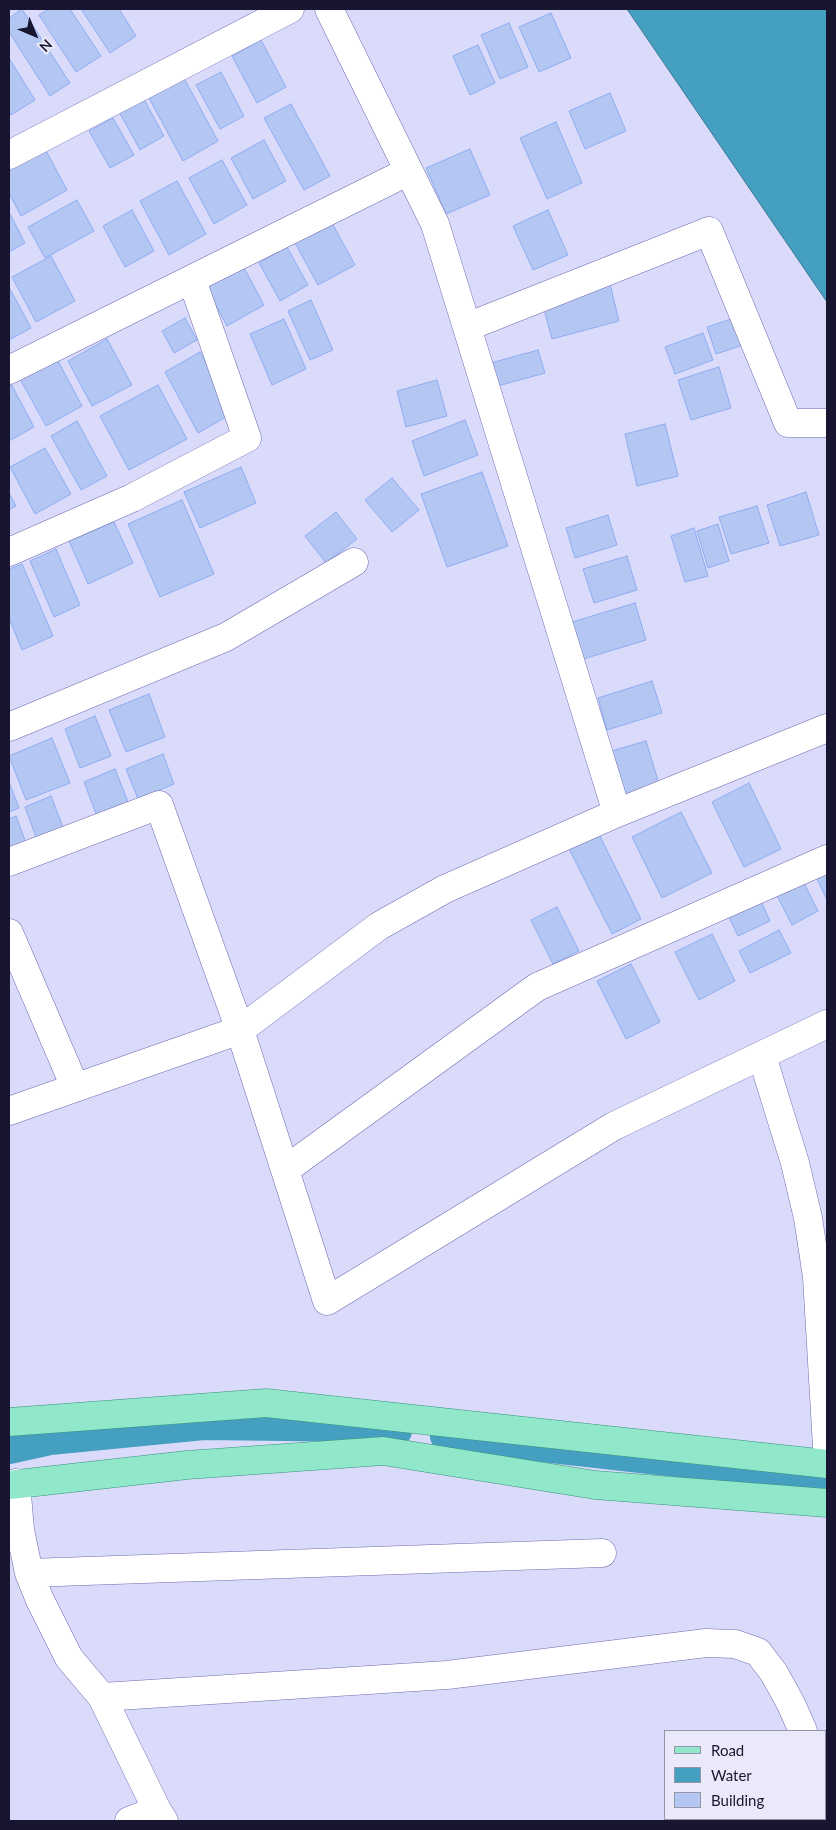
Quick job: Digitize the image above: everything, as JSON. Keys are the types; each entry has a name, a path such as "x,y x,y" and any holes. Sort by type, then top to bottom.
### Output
{"main road":[{"path":"9,1422 266,1403 827,1464"},
{"path":"12,1484 187,1465 383,1451 595,1485 827,1503"}],"street":[{"path":"9,155 290,9"},
{"path":"329,9 435,224 617,814"},
{"path":"9,370 409,171"},
{"path":"466,327 709,231 788,423 827,423"},
{"path":"9,552 132,498 247,438 192,280"},
{"path":"9,727 226,637 354,562"},
{"path":"9,1110 240,1030 388,921 445,888 617,814 827,728"},
{"path":"9,862 159,805 240,1030 327,1300 614,1126 827,1024"},
{"path":"285,1170 537,987 827,858"},
{"path":"9,933 75,1087"},
{"path":"762,1056 795,1162 808,1218 817,1277 827,1447"},
{"path":"12,1484 29,1573 40,1600 69,1658 102,1697 160,1816 129,1821"},
{"path":"29,1573 602,1554"},
{"path":"102,1697 447,1676 706,1643 735,1644 758,1652 774,1673 803,1730"}],"water":[{"path":"627,9 827,9 827,302"}],"building":[{"path":"22,9 70,83 50,96 9,32 9,18"},
{"path":"49,9 70,9 101,56 76,72 39,15"},
{"path":"81,9 119,9 136,36 110,53"},
{"path":"551,13 571,58 539,72 519,27"},
{"path":"509,23 528,67 500,79 481,35"},
{"path":"261,40 286,87 257,103 232,56"},
{"path":"478,45 495,83 470,95 453,56"},
{"path":"9,58 35,100 11,115 9,111"},
{"path":"221,72 244,116 220,129 196,85"},
{"path":"184,78 218,141 183,161 149,98"},
{"path":"610,93 626,131 585,149 569,111"},
{"path":"141,94 164,136 140,150 117,108"},
{"path":"291,104 330,176 304,190 264,118"},
{"path":"113,118 134,155 110,168 89,131"},
{"path":"556,122 582,183 547,199 520,138"},
{"path":"264,140 286,181 253,199 231,158"},
{"path":"44,147 67,190 21,216 9,193 9,166"},
{"path":"470,149 490,195 446,214 426,168"},
{"path":"222,160 247,205 214,224 189,178"},
{"path":"177,181 206,234 169,255 140,201"},
{"path":"77,200 94,231 45,258 28,227"},
{"path":"132,210 154,251 125,267 103,226"},
{"path":"548,210 568,255 533,270 513,226"},
{"path":"9,212 25,243 9,252"},
{"path":"332,223 355,265 318,285 295,243"},
{"path":"287,247 308,285 280,301 259,263"},
{"path":"51,256 75,301 36,322 12,277"},
{"path":"243,266 264,305 227,326 206,287"},
{"path":"609,280 619,321 552,339 541,298"},
{"path":"9,287 31,328 9,340"},
{"path":"311,300 333,350 310,360 288,311"},
{"path":"185,318 197,340 174,353 162,331"},
{"path":"734,318 743,345 716,354 707,327"},
{"path":"284,319 306,369 272,385 250,334"},
{"path":"703,333 713,360 675,374 665,347"},
{"path":"107,339 132,385 92,406 68,361"},
{"path":"538,350 545,373 494,387 487,364"},
{"path":"200,352 233,413 198,433 165,372"},
{"path":"57,359 82,406 46,426 20,379"},
{"path":"719,367 731,408 691,420 678,380"},
{"path":"9,380 34,427 9,441"},
{"path":"437,380 447,416 406,427 397,391"},
{"path":"158,385 187,439 129,470 100,416"},
{"path":"465,420 478,455 424,476 412,441"},
{"path":"77,421 107,476 81,490 51,436"},
{"path":"665,424 678,476 637,486 625,434"},
{"path":"45,448 71,494 35,514 10,467"},
{"path":"241,467 256,503 200,528 184,492"},
{"path":"482,472 508,546 447,567 421,494"},
{"path":"392,478 419,510 392,532 365,500"},
{"path":"806,492 819,535 780,546 767,505"},
{"path":"9,493 16,506 9,510"},
{"path":"182,500 214,574 160,597 128,524"},
{"path":"757,506 769,543 731,554 719,517"},
{"path":"336,512 357,539 326,563 305,536"},
{"path":"608,515 617,545 575,558 566,528"},
{"path":"114,522 133,563 88,584 69,541"},
{"path":"718,524 729,561 708,568 697,531"},
{"path":"694,528 708,576 685,582 671,536"},
{"path":"56,549 80,605 54,617 30,561"},
{"path":"627,556 637,590 594,603 583,569"},
{"path":"22,564 53,636 22,650 9,618 9,569"},
{"path":"635,603 646,640 580,660 569,623"},
{"path":"652,681 662,713 607,730 598,698"},
{"path":"149,694 165,737 126,752 109,710"},
{"path":"95,716 111,756 80,768 65,729"},
{"path":"52,738 70,783 26,800 9,756"},
{"path":"646,741 659,784 621,797 608,752"},
{"path":"163,754 174,784 138,799 126,769"},
{"path":"115,769 130,807 98,819 84,782"},
{"path":"9,782 19,808 9,812"},
{"path":"749,783 781,849 744,867 712,802"},
{"path":"51,796 66,835 39,845 25,807"},
{"path":"681,812 712,873 662,898 632,837"},
{"path":"16,816 29,851 9,859 9,819"},
{"path":"598,832 641,919 612,934 568,847"},
{"path":"827,874 827,900 817,879"},
{"path":"801,877 818,911 792,925 774,890"},
{"path":"759,897 770,921 738,936 727,913"},
{"path":"557,907 579,951 553,964 531,920"},
{"path":"779,930 791,953 750,973 739,951"},
{"path":"712,934 735,981 699,1000 675,952"},
{"path":"631,964 660,1022 626,1039 597,981"}],"waterway":[{"path":"9,1449 50,1440 204,1425 361,1427 397,1431"},
{"path":"445,1436 827,1479"}]}
